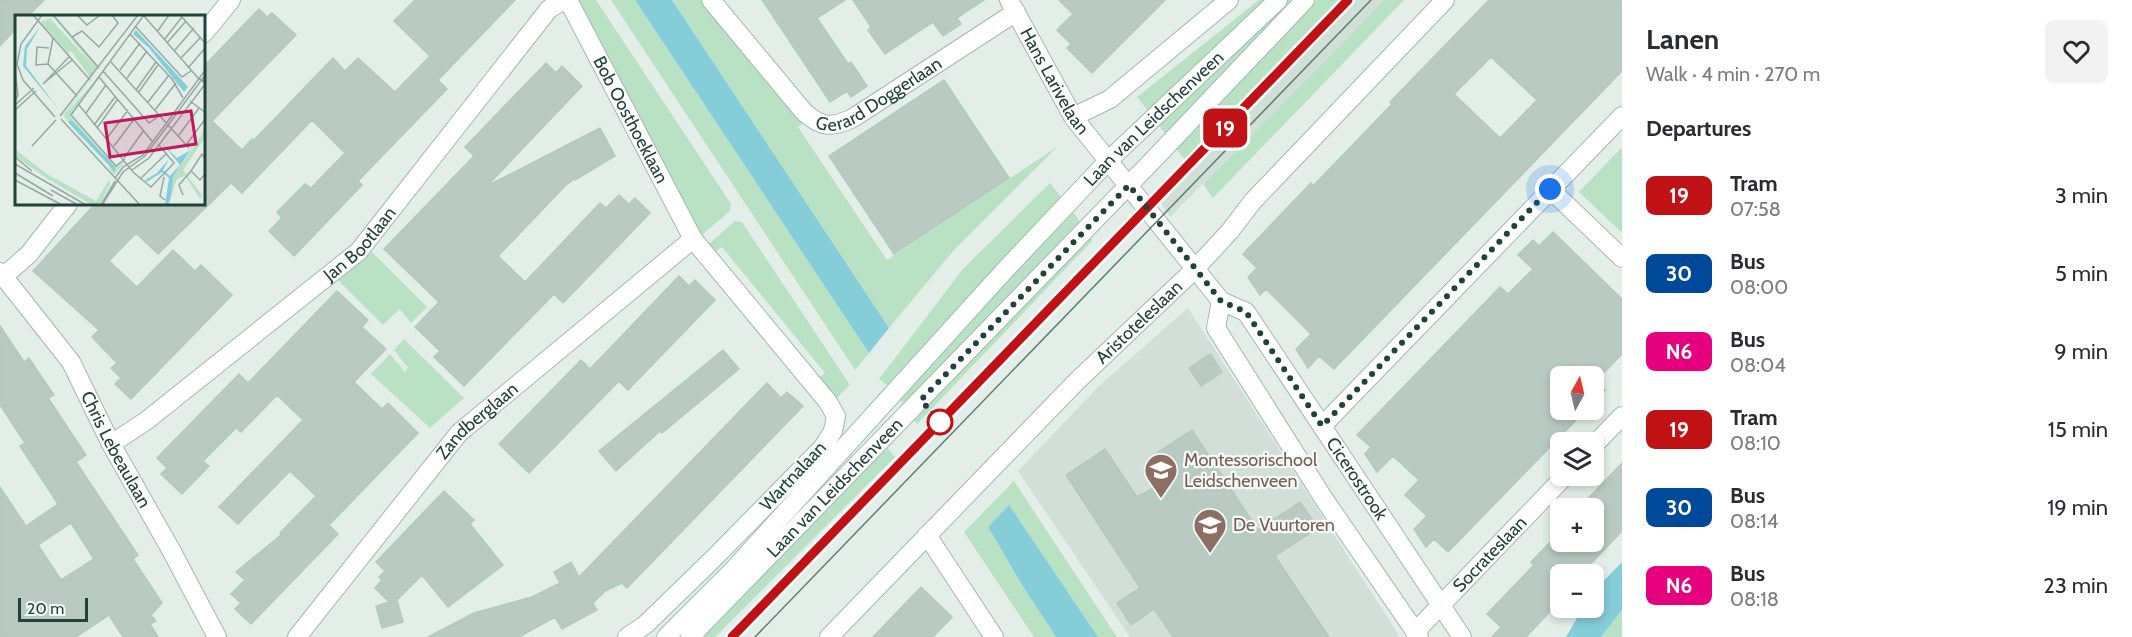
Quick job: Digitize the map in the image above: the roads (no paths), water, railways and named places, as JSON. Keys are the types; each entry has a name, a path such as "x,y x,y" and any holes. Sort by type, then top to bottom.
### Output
{"street":[{"path":"206,31 231,0"},
{"name":"Bob Oosthoeklaan","path":"566,0 693,239"},
{"name":"Jan Bootlaan","path":"111,444 146,421 358,251 549,9 566,0"},
{"name":"Gerard Doggerlaan","path":"711,0 804,112 815,121 828,126 841,124 853,118 1013,6"},
{"path":"1073,117 1110,99 1229,0"},
{"name":"Laan van Leidschenveen","path":"666,637 734,569 1006,269 1109,160 1278,0"},
{"name":"Laan van Leidschenveen","path":"690,637 1129,185 1305,0"},
{"name":"Aristoteleslaan","path":"829,637 1077,381 1195,269 1261,193 1445,0"},
{"name":"Hans Larivelaan","path":"1013,6 1073,117 1129,185"},
{"path":"1322,426 1550,189 1621,120"},
{"name":"Cicerostrook","path":"1129,185 1221,301 1246,312 1462,637"},
{"path":"1550,189 1622,258"},
{"path":"2,274 29,254 66,206"},
{"name":"Zandberglaan","path":"297,637 447,445 693,239"},
{"name":"Wartnalaan","path":"627,637 645,625 823,447 833,431 836,416 828,402 693,239"},
{"name":"Chris Lebeaulaan","path":"2,274 71,362 111,444 217,637"},
{"name":"Cicerostrook","path":"1221,301 1216,328 1324,499 1417,635"},
{"path":"1604,435 1622,416"},
{"name":"Socrateslaan","path":"1417,635 1556,486"},
{"path":"927,535 994,637"}],"water":[{"path":"635,0 672,0 889,328 869,353"},
{"path":"1009,505 1098,637 1056,637 988,527"},
{"path":"1622,562 1622,610 1601,637 1566,637 1577,618 1604,618 1604,581"}],"tram line":[{"path":"732,637 1348,0"},
{"name":"19","path":"732,637 1348,0"},
{"path":"755,637 1371,0"}],"place":[{"name":"Montessorischool Leidschenveen","path":"1161,499"},
{"name":"De Vuurtoren","path":"1210,554"}]}
